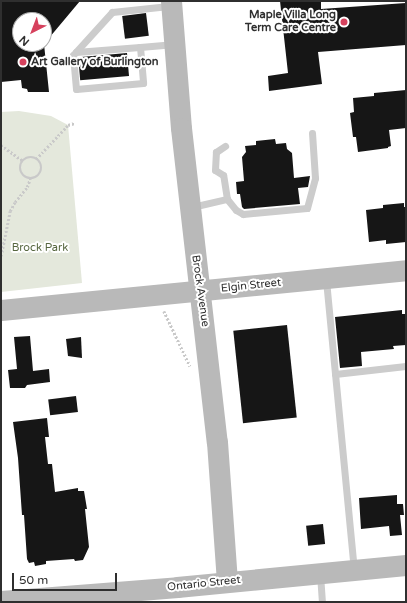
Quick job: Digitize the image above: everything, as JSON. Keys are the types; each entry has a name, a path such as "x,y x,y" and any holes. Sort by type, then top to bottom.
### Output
{"street":[{"name":"Brock Avenue","path":"171,3 189,208 201,291 217,442 227,582"},
{"name":"Elgin Street","path":"1,310 406,270"},
{"name":"Ontario Street","path":"1,601 51,599 406,565"}],"lane":[{"path":"140,46 143,83 76,89 73,56 112,12 171,3"},
{"path":"76,52 174,43"},
{"path":"225,146 216,152 215,170 223,175 227,199 236,210 243,214 307,208 315,178 312,133"},
{"path":"189,208 227,199"},
{"path":"326,278 354,569"},
{"path":"335,374 406,366"},
{"path":"320,573 322,602"}],"path":[{"path":"36,159 68,125 75,122"},
{"path":"1,145 23,161"},
{"path":"28,158 36,159 41,165 40,172 36,177 30,179 21,174 20,165 23,161 28,158"},
{"path":"1,256 10,211 27,187 30,179"},
{"path":"157,295 191,369"}],"green space":[{"name":"Brock Park","path":"19,111 51,116 68,125 82,283 1,292 1,112"}],"building":[{"name":"Art Gallery of Burlington","path":"1,1 80,1 52,34 52,12 12,12 12,52 45,52 49,92 28,92 27,89 22,88 21,80 1,82"},
{"name":"Maple Villa Long Term Care Centre","path":"280,1 321,1 321,9 406,3 406,45 318,52 322,84 269,91 268,76 288,73"},
{"path":"146,13 149,36 125,39 122,16"},
{"path":"127,53 129,76 80,80 78,57"},
{"path":"406,90 406,128 389,130 391,146 388,148 358,152 356,137 353,137 350,113 354,112 353,98 374,96 374,93"},
{"path":"275,139 276,144 286,143 287,149 292,153 294,178 310,176 308,187 298,188 300,204 244,209 242,207 240,194 237,194 236,182 244,181 242,157 246,152 245,146 256,145 256,141"},
{"path":"404,203 404,207 406,207 406,242 386,244 386,240 369,242 366,210 383,208 383,205"},
{"path":"402,310 402,314 406,314 406,345 393,346 394,349 361,352 362,366 340,368 335,317"},
{"path":"287,325 297,417 243,423 233,331"},
{"path":"30,336 33,371 49,369 50,382 27,385 25,388 10,388 8,370 17,369 14,337"},
{"path":"81,337 82,358 68,356 66,339"},
{"path":"76,396 78,412 50,415 48,399"},
{"path":"47,418 49,437 45,437 48,464 52,464 55,492 78,488 78,491 84,491 87,509 85,509 89,547 83,560 75,561 74,559 46,561 46,564 35,566 34,562 29,563 27,559 24,515 22,515 18,458 13,422"},
{"path":"397,495 397,504 403,504 404,515 400,515 402,535 390,536 389,526 361,529 359,498"},
{"path":"323,524 325,544 308,546 306,526"}],"place":[{"name":"Maple Villa Long Term Care Centre","path":"344,22"},
{"name":"Art Gallery of Burlington","path":"23,62"}]}
